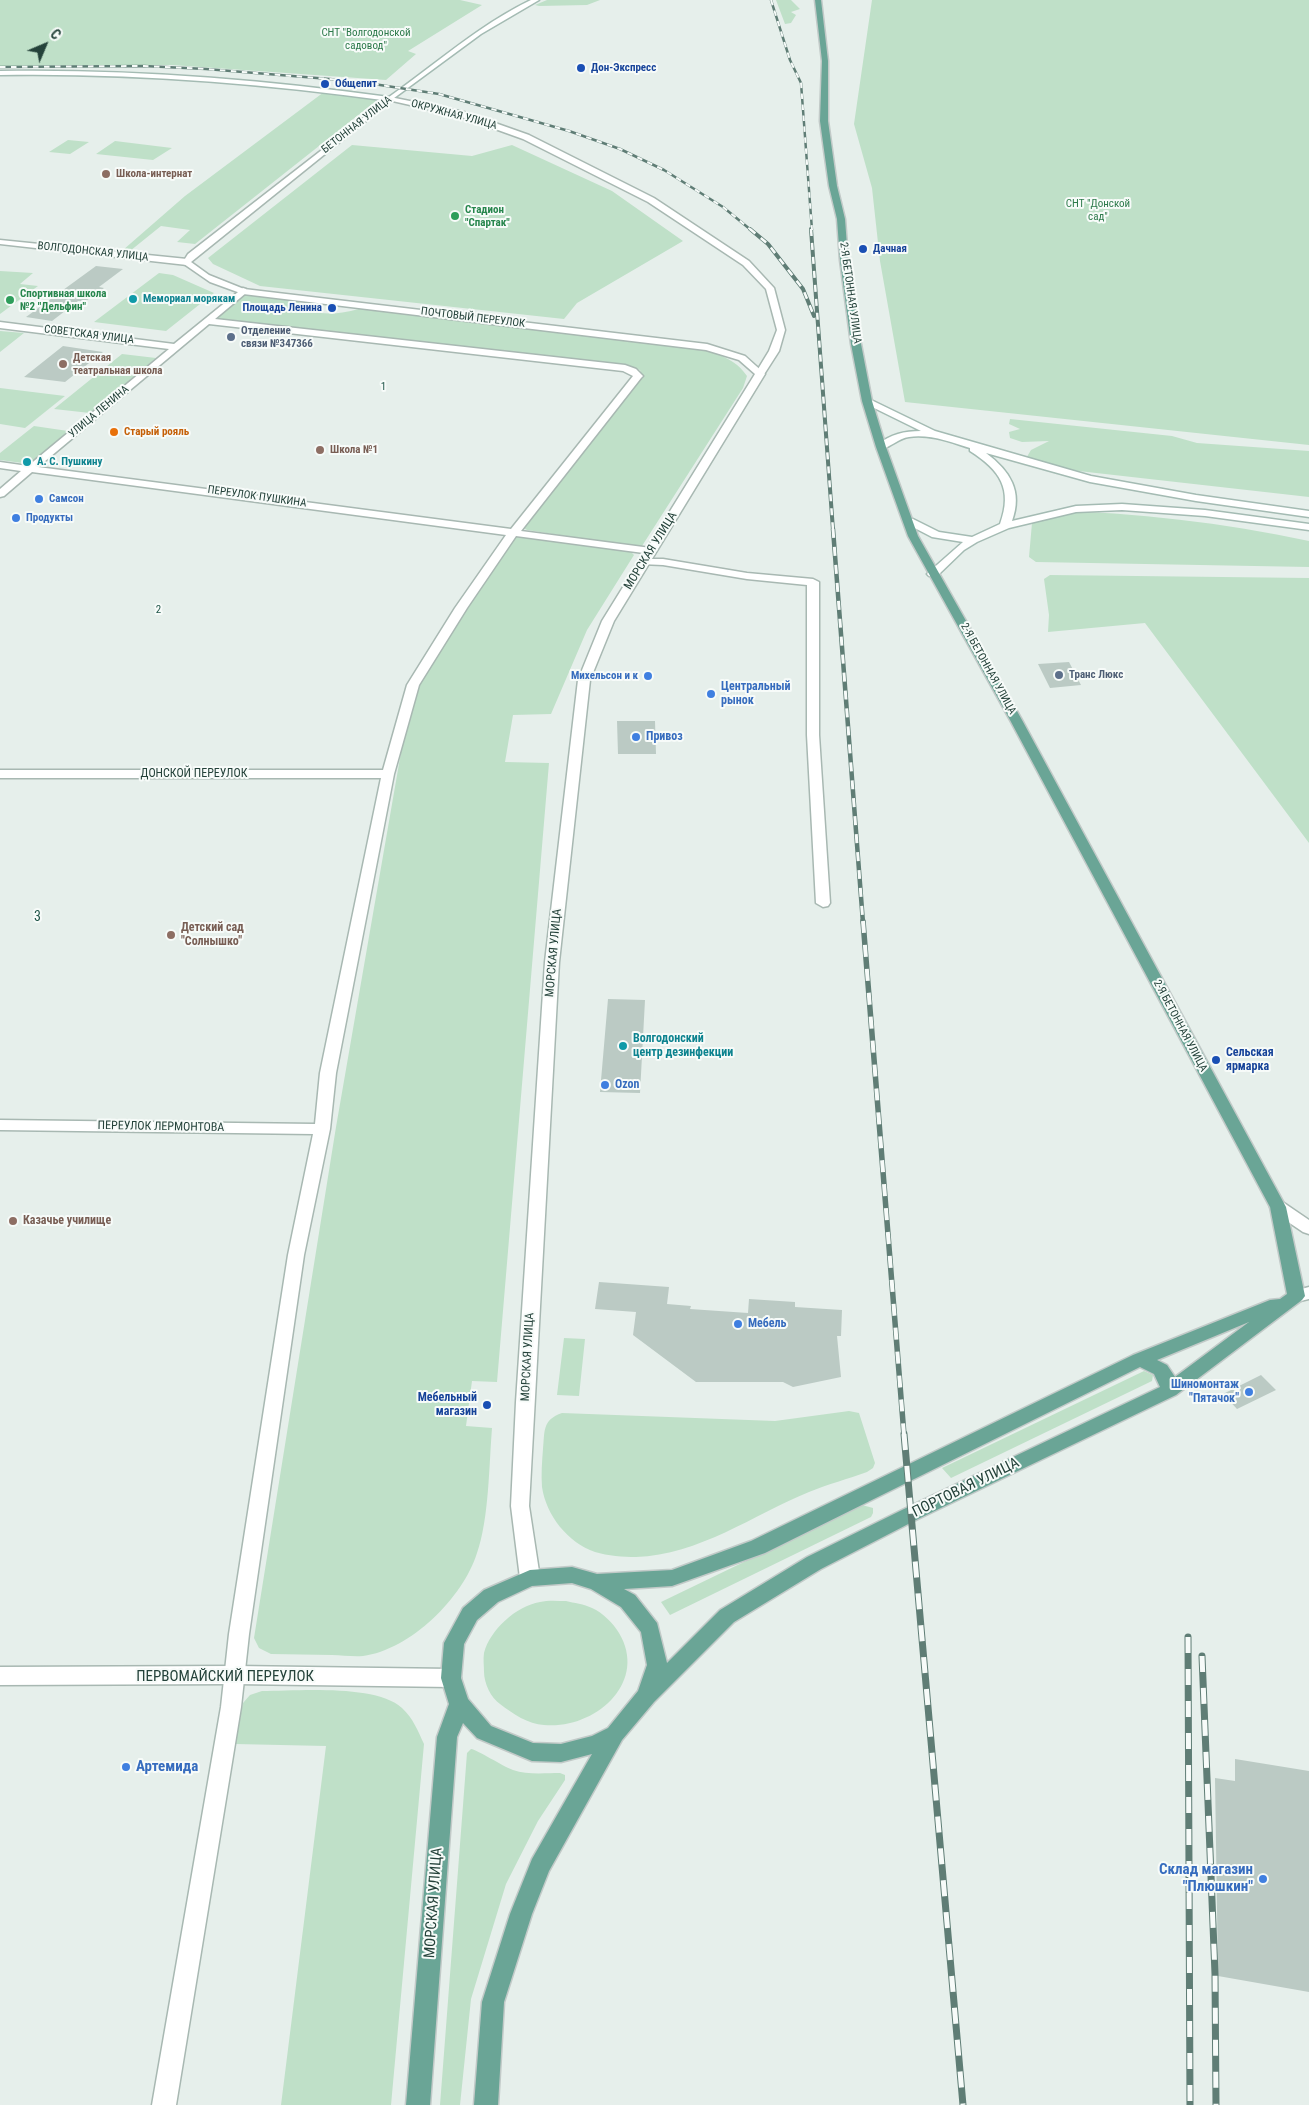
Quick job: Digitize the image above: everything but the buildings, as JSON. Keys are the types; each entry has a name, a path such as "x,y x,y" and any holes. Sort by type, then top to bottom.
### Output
{"main road":[{"name":"2-Я БЕТОННАЯ УЛИЦА","path":"818,0 825,61 824,121 833,186 841,219 844,260 856,344 867,401 881,447 913,536 932,574 938,580 1012,712 1278,1207 1302,1294"},
{"path":"597,1582 672,1578 758,1547 1139,1360 1302,1294"},
{"name":"ПОРТОВАЯ УЛИЦА","path":"615,1734 648,1696 727,1616 814,1563 925,1507 1170,1390 1302,1294"},
{"path":"1139,1360 1157,1366 1167,1376 1170,1390"},
{"path":"615,1734 596,1744 561,1753 532,1752 484,1732 459,1704 451,1678 454,1643 470,1614 490,1596 530,1578 572,1575 597,1582 628,1601 650,1630 656,1665 648,1696"},
{"name":"МОРСКАЯ УЛИЦА","path":"418,2105 447,1736 459,1704"},
{"path":"486,2105 494,2002 521,1914 540,1866 615,1734"}],"street":[{"name":"БЕТОННАЯ УЛИЦА","path":"186,262 390,99 479,31 517,8 536,0"},
{"name":"ОКРУЖНАЯ УЛИЦА","path":"0,73 100,72 194,76 295,85 390,99 461,114 496,125 529,139 651,200 704,233 746,263 770,288 781,330 774,350 760,374"},
{"name":"ВОЛГОДОНСКАЯ УЛИЦА","path":"0,242 186,262"},
{"name":"ПОЧТОВЫЙ ПЕРЕУЛОК","path":"186,262 208,278 243,291 707,347 742,358 760,374"},
{"name":"УЛИЦА ЛЕНИНА","path":"0,494 243,291"},
{"path":"164,2105 236,1675 239,1634 296,1255 322,1128 328,1073 388,774 413,686 462,608 514,532 638,376 633,371 625,368 207,321"},
{"name":"СОВЕТСКАЯ УЛИЦА","path":"0,325 178,346"},
{"name":"МОРСКАЯ УЛИЦА","path":"530,1578 520,1506 552,962 584,680 608,620 760,374"},
{"path":"867,401 935,434 1060,472 1116,484 1309,514"},
{"path":"881,447 890,440 907,434 935,434"},
{"path":"957,440 987,457 1006,480 1010,490 1012,506 1005,526"},
{"path":"0,474 5,465"},
{"name":"ПЕРЕУЛОК ПУШКИНА","path":"5,465 514,532 648,556 663,562 747,576 813,582 813,735 823,903"},
{"path":"932,574 960,548 973,540 1005,526 1076,509 1122,507 1205,514 1309,527"},
{"path":"909,521 936,536 973,540"},
{"name":"ДОНСКОЙ ПЕРЕУЛОК","path":"0,774 388,774"},
{"name":"ПЕРЕУЛОК ЛЕРМОНТОВА","path":"0,1125 322,1128"},
{"path":"1278,1207 1309,1228"},
{"name":"ПЕРВОМАЙСКИЙ ПЕРЕУЛОК","path":"0,1676 236,1675 451,1678"}],"green space":[{"name":"СНТ \"Волгодонской садовод\"","path":"0,0 460,0 482,5 408,51 416,54 386,80 172,65 0,66"},
{"path":"547,0 600,0 587,5 535,5"},
{"path":"776,0 791,0 800,9 791,12 796,15 791,23 785,24"},
{"name":"СНТ \"Донской сад\"","path":"872,0 1309,0 1309,445 905,402 880,261 872,188 854,124"},
{"path":"324,92 374,98 376,101 195,244 177,242 190,230 161,226 130,251 123,250 185,196"},
{"path":"68,140 89,142 70,154 49,152"},
{"path":"115,141 172,148 153,160 96,154"},
{"name":"Стадион \"Спартак\"","path":"352,145 472,156 512,145 612,191 683,241 577,303 564,319 260,286 213,264 208,258"},
{"name":"Спортивная школа №2 \"Дельфин\"","path":"0,271 33,273 20,284 38,286 0,314"},
{"path":"159,273 173,275 214,293 166,331 94,322"},
{"path":"244,294 298,301 311,311 319,313 346,312 362,308 677,345 725,357 741,368 747,376 743,388 642,546 637,547 527,530 523,528 642,377 640,370 629,367 215,319"},
{"path":"0,331 24,333 0,352"},
{"path":"122,354 156,358 90,413 54,409"},
{"path":"0,388 65,396 25,428 0,424"},
{"path":"1010,419 1172,436 1197,443 1309,451 1309,497 1043,467 1025,460 1031,450 1049,441 1022,442 1010,438 1009,432 1020,429 1009,424"},
{"path":"34,426 68,431 30,464 0,460 0,453"},
{"path":"1049,511 1147,516 1212,524 1309,541 1309,567 1036,562 1029,557 1032,523"},
{"path":"515,536 630,551 634,555 587,630 551,714 513,715 505,762 549,763 497,1382 472,1381 466,1426 492,1428 486,1508 481,1539 470,1570 447,1604 416,1633 399,1644 381,1652 363,1656 271,1654 259,1648 254,1638 336,1127 413,683"},
{"path":"1050,575 1309,578 1309,843 1145,623 1048,632 1049,615 1044,579"},
{"path":"564,1338 585,1339 579,1396 557,1395"},
{"path":"1144,1371 1153,1375 1152,1381 951,1478 942,1468"},
{"path":"849,1411 859,1413 875,1463 873,1468 867,1472 823,1486 704,1542 682,1549 659,1555 636,1557 595,1552 585,1548 567,1535 553,1517 544,1497 542,1473 546,1427 551,1419 562,1413 775,1421"},
{"path":"862,1505 873,1508 871,1517 670,1615 661,1602"},
{"path":"566,1601 592,1608 611,1622 619,1633 626,1652 627,1669 622,1685 612,1700 598,1711 581,1720 563,1725 544,1725 526,1721 500,1704 489,1690 484,1672 484,1653 487,1644 505,1620 522,1608 540,1602"},
{"path":"335,1690 374,1695 390,1700 402,1708 409,1716 424,1744 391,2105 281,2105 326,1746 235,1744 243,1703 250,1695 262,1691"},
{"path":"471,1749 518,1772 560,1773 565,1775 565,1780 538,1821 506,1884 471,1999 460,2105 440,2105 467,1753"}],"railway":[{"path":"771,0 790,60 801,83 812,230"},
{"path":"0,67 144,66 206,69 354,81 439,94 569,131 620,149 664,170 723,207 751,230"},
{"path":"750,229 768,244 803,289 814,316"},
{"path":"811,229 833,530"},
{"path":"833,529 863,923"},
{"path":"863,921 904,1435"},
{"path":"904,1434 963,2105"},
{"path":"1188,1637 1190,2105"},
{"path":"1202,1656 1215,1974 1216,2105"}],"place":[{"name":"Дон-Экспресс","path":"581,68"},
{"name":"Общепит","path":"325,84"},
{"name":"Школа-интернат","path":"106,174"},
{"name":"Стадион \"Спартак\"","path":"455,216"},
{"name":"Дачная","path":"863,249"},
{"name":"Мемориал морякам","path":"133,299"},
{"name":"Спортивная школа №2 \"Дельфин\"","path":"10,300"},
{"name":"Площадь Ленина","path":"332,308"},
{"name":"Отделение связи №347366","path":"231,337"},
{"name":"Детская театральная школа","path":"63,364"},
{"name":"Старый рояль","path":"114,432"},
{"name":"Школа №1","path":"320,450"},
{"name":"А. С. Пушкину","path":"27,462"},
{"name":"Самсон","path":"39,499"},
{"name":"Продукты","path":"16,518"},
{"name":"Транс Люкс","path":"1059,675"},
{"name":"Михельсон и к","path":"648,676"},
{"name":"Центральный рынок","path":"711,694"},
{"name":"Привоз","path":"636,737"},
{"name":"Детский сад \"Солнышко\"","path":"171,935"},
{"name":"Волгодонский центр дезинфекции","path":"623,1046"},
{"name":"Сельская ярмарка","path":"1216,1060"},
{"name":"Ozon","path":"605,1085"},
{"name":"Казачье училище","path":"13,1221"},
{"name":"Мебель","path":"738,1324"},
{"name":"Шиномонтаж \"Пятачок\"","path":"1249,1392"},
{"name":"Мебельный магазин","path":"487,1405"},
{"name":"Артемида","path":"126,1767"},
{"name":"Склад магазин \"Плюшкин\"","path":"1263,1879"}],"district":[{"name":"1","path":"384,387"},
{"name":"2","path":"159,610"},
{"name":"3","path":"38,917"}]}
